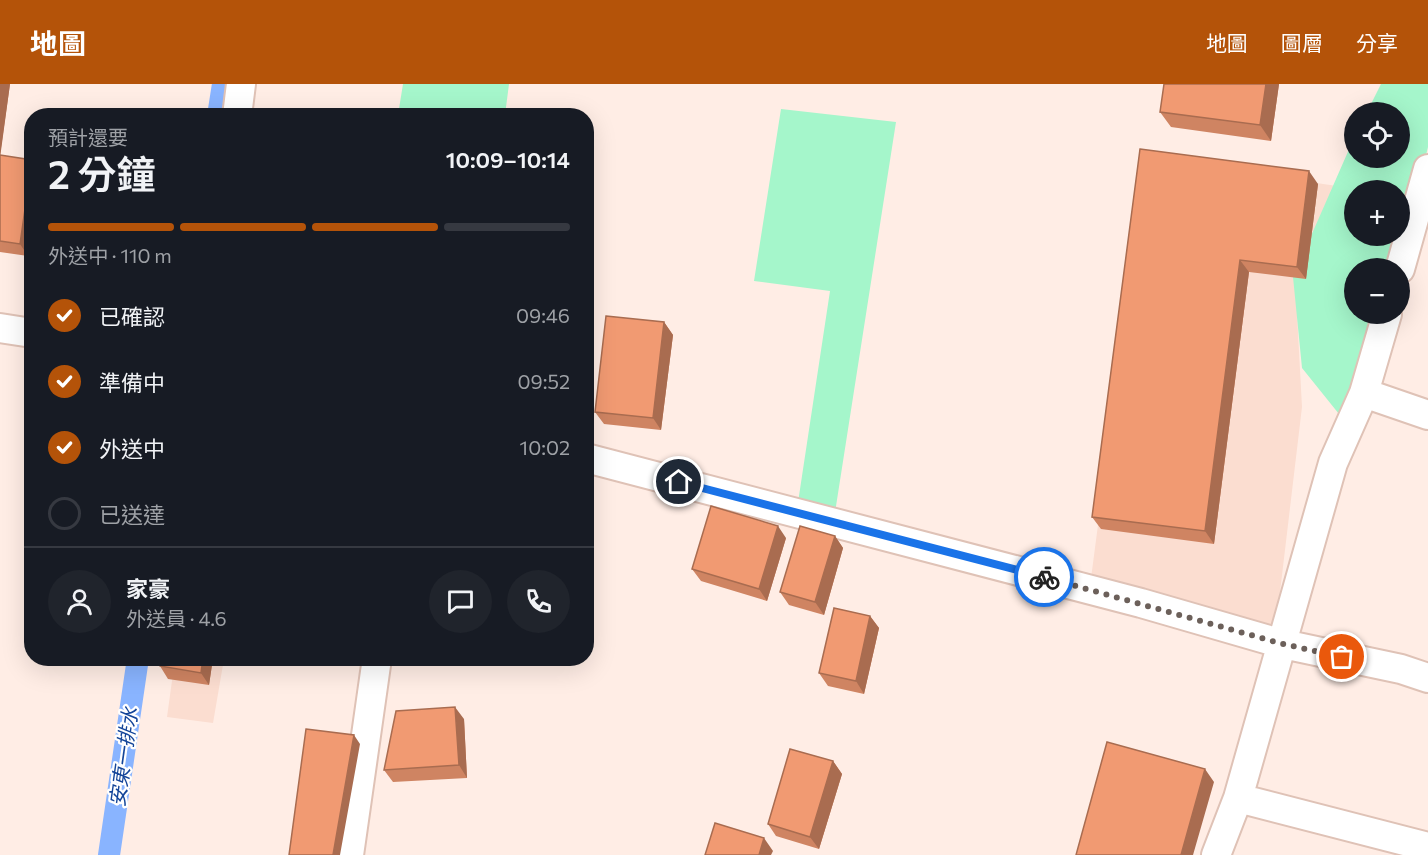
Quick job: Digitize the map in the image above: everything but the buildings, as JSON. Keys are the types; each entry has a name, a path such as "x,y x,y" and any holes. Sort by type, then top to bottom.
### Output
{"street":[{"path":"238,108 241,84"},
{"path":"1403,258 1428,169"},
{"path":"1216,855 1238,798 1333,463 1364,393 1384,324"},
{"path":"0,328 24,332"},
{"path":"1364,393 1428,415"},
{"path":"594,460 1142,603 1283,644 1401,669 1428,678"},
{"path":"349,855 376,666"},
{"path":"1238,798 1428,847"}],"shaded area":[{"path":"1146,158 1337,186 1297,314 1302,407 1275,634 1090,586"},
{"path":"174,666 223,666 213,723 167,717"}],"green space":[{"path":"403,84 509,84 506,108 399,108"},
{"path":"1381,84 1428,84 1428,147 1410,220 1410,180 1344,180 1344,246 1403,246 1400,258 1344,258 1344,324 1379,324 1343,419 1302,368 1293,277 1344,161 1344,168 1410,168 1410,102 1372,102"},
{"path":"781,109 896,122 834,519 797,509 830,291 754,281"}],"waterway":[{"name":"安東一排水","path":"219,108 223,84"},
{"name":"安東一排水","path":"109,855 137,666"}],"way so far":[{"path":"1044,577 1283,644 1342,657"}],"route":[{"path":"679,482 1044,577"}]}
